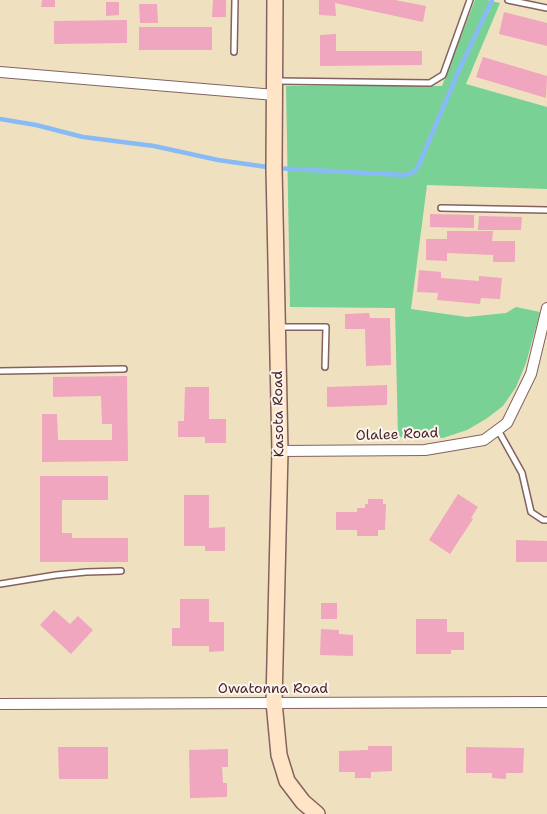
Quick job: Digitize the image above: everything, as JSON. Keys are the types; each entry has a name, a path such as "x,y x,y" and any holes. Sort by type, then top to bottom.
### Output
{"street":[{"name":"Kasota Road","path":"275,0 274,168 280,451 274,702 279,755 287,781 302,802 317,814"},
{"path":"0,72 275,88"},
{"name":"Olalee Road","path":"280,451 425,450 484,440 507,423 531,374 547,308"},
{"name":"Owatonna Road","path":"0,704 547,702"}],"lane":[{"path":"234,52 235,0"},
{"path":"275,88 430,83 442,75 470,0"},
{"path":"508,0 547,8"},
{"path":"441,208 547,210"},
{"path":"278,327 326,327 325,367"},
{"path":"0,371 124,369"},
{"path":"498,430 522,473 531,512 543,520 547,520"},
{"path":"0,584 86,572 121,572"}],"green space":[{"path":"475,0 500,3 466,84 547,107 547,189 427,185 411,309 467,317 506,313 516,307 540,312 526,363 516,387 503,406 467,430 443,438 398,437 395,308 290,307 286,86 442,86"}],"building":[{"path":"42,0 55,0 55,7 41,7"},
{"path":"213,0 226,0 226,17 212,17"},
{"path":"319,0 395,0 426,6 423,22 335,3 336,16 319,15"},
{"path":"106,2 119,2 119,15 106,16"},
{"path":"139,4 157,4 158,23 140,23"},
{"path":"504,12 547,23 547,46 499,34"},
{"path":"127,20 127,43 54,44 54,21"},
{"path":"139,27 212,27 212,50 139,50"},
{"path":"336,34 336,51 422,51 422,65 320,66 320,35"},
{"path":"483,57 547,76 546,98 476,77"},
{"path":"430,214 474,215 474,228 430,227"},
{"path":"479,216 522,217 521,230 478,230"},
{"path":"447,231 493,231 492,241 515,241 515,262 493,262 493,255 447,253 447,261 426,260 426,239 447,239"},
{"path":"419,270 441,272 441,278 479,281 479,276 502,278 500,299 481,298 480,304 437,300 438,293 417,292"},
{"path":"369,313 370,318 390,318 391,365 366,366 365,329 345,329 345,314"},
{"path":"127,376 128,461 42,462 42,414 57,414 58,440 112,440 112,424 102,424 101,396 53,397 53,377"},
{"path":"387,385 387,405 327,407 327,387"},
{"path":"185,387 209,387 209,419 226,419 226,443 205,443 205,437 178,437 178,421 184,421"},
{"path":"40,476 108,476 108,500 62,500 62,533 72,533 72,538 128,538 128,562 40,562"},
{"path":"458,494 478,507 471,518 473,519 450,554 429,540"},
{"path":"184,495 209,495 209,528 225,527 225,551 205,551 205,546 184,546"},
{"path":"368,499 383,499 383,504 386,504 385,530 378,530 378,536 357,536 357,530 336,530 336,512 357,512 357,508 365,508 365,504 368,504"},
{"path":"516,540 547,541 547,562 516,562"},
{"path":"180,599 209,599 209,622 224,622 224,651 209,652 209,646 172,646 172,628 180,628"},
{"path":"321,603 337,603 337,619 321,619"},
{"path":"54,610 70,624 78,616 93,630 71,654 40,625"},
{"path":"416,619 447,619 447,632 464,632 464,650 451,650 451,654 416,654"},
{"path":"321,629 339,630 339,634 353,635 353,656 320,655"},
{"path":"368,746 392,746 392,771 371,772 371,778 355,778 355,772 339,772 339,751 368,750"},
{"path":"58,747 108,747 108,779 59,779"},
{"path":"466,747 524,748 523,773 506,773 506,779 492,778 492,773 466,773"},
{"path":"228,749 228,767 222,767 223,783 227,783 227,797 190,798 189,750"}],"waterway":[{"path":"0,119 36,125 83,137 154,146 218,160 274,168 409,174 418,167 459,70 492,0"}]}
